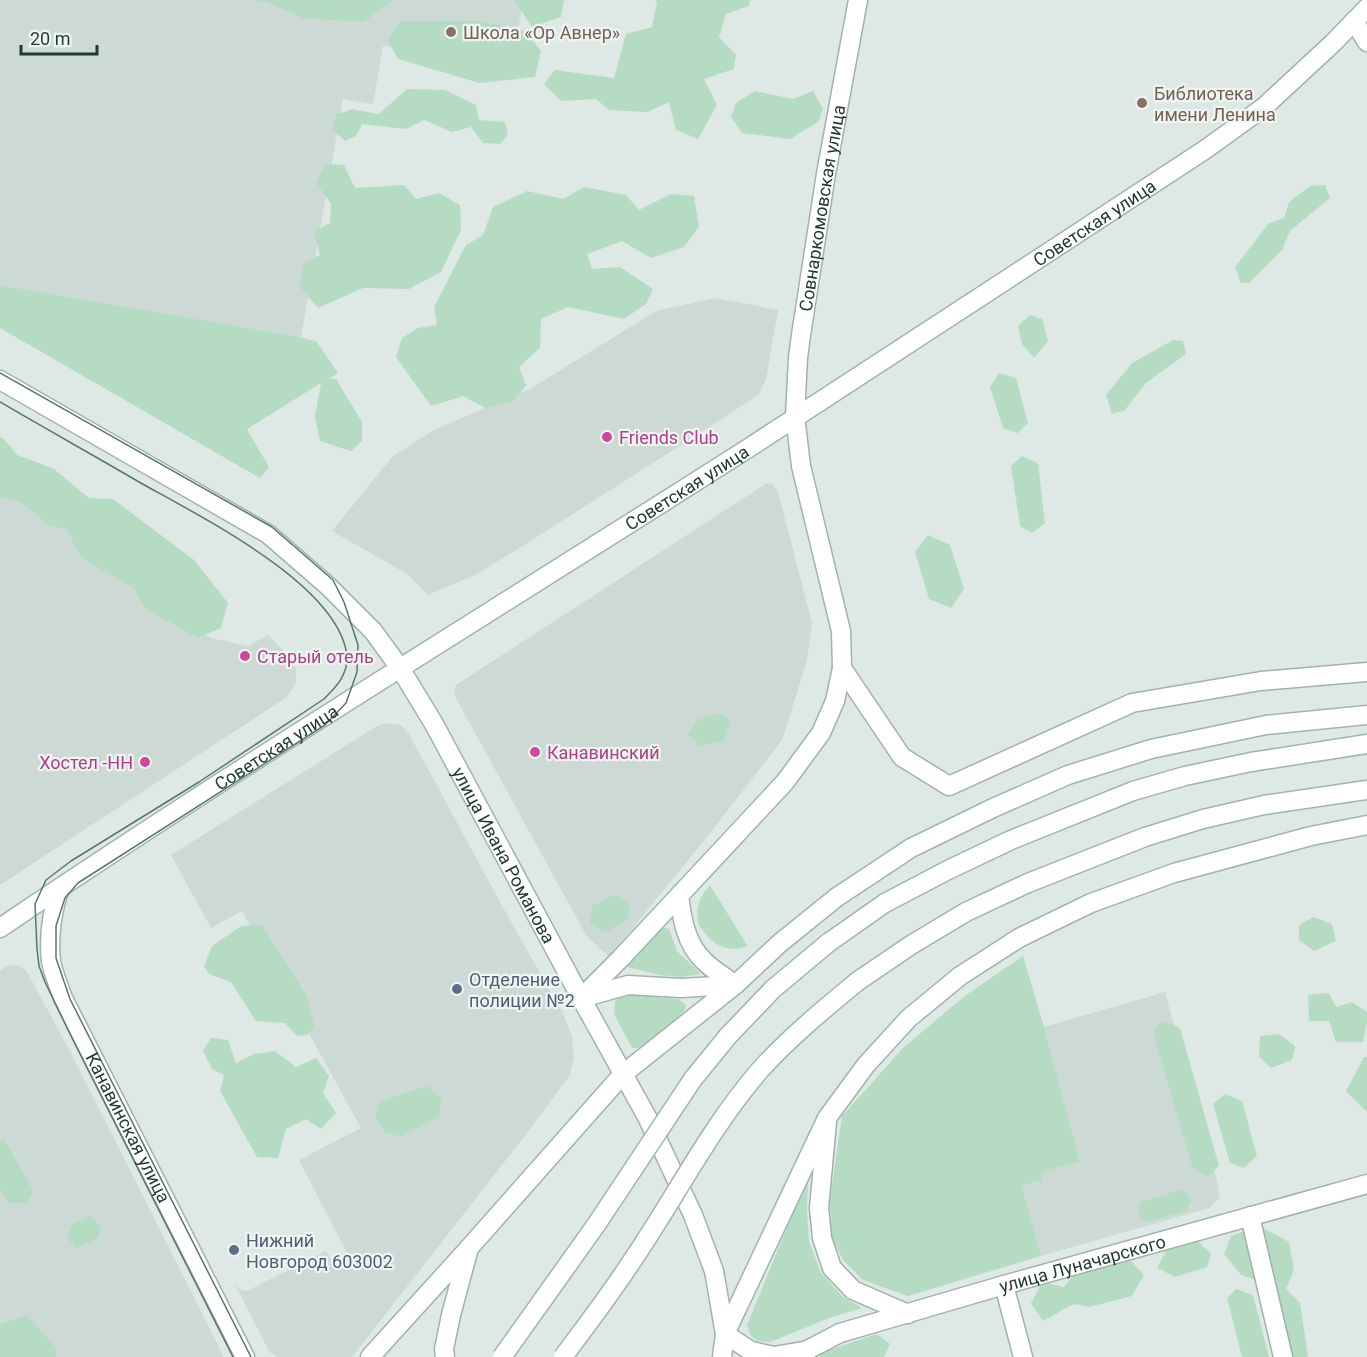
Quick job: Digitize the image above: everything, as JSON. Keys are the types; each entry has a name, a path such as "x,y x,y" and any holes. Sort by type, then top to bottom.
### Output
{"main road":[{"name":"Совнаркомовская улица","path":"581,998 786,782 821,733 835,701 842,668 842,631 801,466 795,416 801,335 826,174 858,0"},
{"name":"Советская улица","path":"1354,21 1367,1"},
{"name":"Советская улица","path":"0,928 1206,149 1264,107 1367,8"},
{"path":"1354,21 1367,42"},
{"name":"улица Ивана Романова","path":"0,380 268,534 328,586 373,631 400,668 440,734 647,1117 693,1215 714,1271 725,1334"},
{"path":"842,668 902,757 949,786 1132,703 1261,681 1367,672"},
{"path":"370,1357 622,1074 735,985 780,943 837,897 910,848 1068,775 1151,749 1266,725 1367,715"},
{"path":"502,1357 596,1225 693,1079 728,1036 773,989 828,943 885,903 948,870 1011,840 1133,791 1185,776 1251,762 1367,744"},
{"path":"563,1357 630,1264 726,1114 760,1070 803,1026 858,981 911,945 966,912 1028,882 1144,837 1203,819 1264,805 1367,790"},
{"path":"722,1357 725,1334 827,1118 866,1065 909,1018 960,976 1019,938 1091,903 1173,873 1311,836 1367,825"},
{"name":"Канавинская улица","path":"59,890 50,930 52,963 63,998 245,1357"},
{"path":"679,896 683,922 690,943 704,960 735,985"},
{"path":"581,998 628,985 681,988 735,985"},
{"path":"827,1118 819,1208 822,1238 832,1268 853,1290 908,1314"},
{"name":"улица Луначарского","path":"725,1334 751,1351 774,1356 798,1354 840,1334 1004,1285 1367,1184"},
{"path":"1250,1216 1283,1357"},
{"path":"445,1357 444,1349 451,1315 469,1248"},
{"path":"1004,1285 1023,1357"}],"shaded area":[{"path":"0,0 523,0 513,61 383,46 373,104 343,99 301,337 0,285"},
{"path":"715,298 778,310 766,379 759,394 475,575 428,595 407,574 332,531 392,457 434,430 530,389 656,311"},
{"path":"767,483 773,485 778,492 812,623 807,661 782,740 711,832 609,957 586,935 457,700 454,693 456,685"},
{"path":"0,487 77,530 177,618 211,638 247,646 268,635 289,656 296,669 296,683 287,697 0,885"},
{"path":"388,723 401,725 409,734 562,1012 572,1036 574,1057 570,1075 352,1357 277,1357 269,1351 235,1284 241,1290 247,1291 326,1251 331,1261 347,1253 299,1160 361,1128 242,911 211,928 171,855 377,726"},
{"path":"17,965 26,970 74,1059 224,1357 0,1357 0,971 7,966"},
{"path":"1165,992 1220,1197 1209,1208 1041,1256 1022,1186 1042,1180 1040,1172 1080,1162 1044,1027"}],"green space":[{"path":"253,0 392,0 364,22 303,18 267,2"},
{"path":"514,0 564,0 561,17 532,27"},
{"path":"655,0 750,0 749,6 726,14 719,37 736,55 734,69 704,79 717,105 698,139 676,130 669,102 648,112 609,110 596,99 561,101 544,84 555,70 614,78 626,34 652,27 657,2"},
{"path":"400,21 481,21 525,31 541,51 535,77 479,83 398,59 388,40"},
{"path":"407,89 445,90 476,105 479,120 505,122 508,134 501,144 483,143 471,127 452,132 424,120 406,129 362,124 356,136 345,141 332,129 336,115 352,109 379,114"},
{"path":"755,91 793,99 813,91 823,109 818,122 790,139 742,133 731,117 736,103"},
{"path":"327,164 344,165 355,188 404,185 416,199 439,193 460,205 461,230 441,272 409,289 363,288 318,308 300,287 304,263 320,255 314,231 330,223 331,204 316,182"},
{"path":"1325,185 1330,198 1290,231 1282,250 1249,283 1241,283 1235,267 1269,223 1284,218 1289,202 1310,186"},
{"path":"584,187 626,195 639,210 671,194 694,196 699,227 684,247 651,258 622,241 587,254 592,269 620,267 653,289 646,304 624,319 568,307 541,319 540,348 519,367 526,385 514,401 485,408 463,396 431,406 396,357 402,338 418,328 437,325 434,307 466,245 483,235 493,207 527,191 563,199"},
{"path":"0,285 301,337 317,342 338,373 329,379 336,379 362,422 362,441 351,451 320,441 315,416 321,383 247,429 269,467 260,478 0,328"},
{"path":"1030,315 1042,319 1048,341 1034,358 1022,344 1018,326"},
{"path":"1173,340 1183,341 1186,354 1146,383 1125,410 1112,414 1106,395 1132,363"},
{"path":"999,373 1016,378 1028,423 1018,433 1003,428 990,387"},
{"path":"0,437 17,455 54,469 89,498 113,499 194,560 228,603 221,628 198,638 144,608 134,588 81,558 67,530 49,525 20,502 0,497"},
{"path":"1022,456 1038,463 1045,523 1032,533 1020,526 1011,466"},
{"path":"928,535 950,545 964,589 951,608 929,599 915,552"},
{"path":"720,713 731,720 724,741 700,746 688,735 698,720"},
{"path":"710,885 747,946 734,949 716,944 698,923 698,906 701,897"},
{"path":"616,894 629,905 628,920 605,932 590,924 592,906"},
{"path":"1313,917 1332,924 1336,941 1314,951 1299,940 1299,925"},
{"path":"262,925 308,998 314,1027 307,1035 297,1036 285,1023 256,1021 231,982 209,974 204,966 212,946 241,926"},
{"path":"662,927 669,929 677,951 701,974 681,977 660,975 627,967"},
{"path":"1023,956 1080,1162 1041,1172 1042,1180 1022,1186 1041,1256 908,1296 863,1280 843,1260 831,1236 830,1200 842,1116 904,1047 966,995"},
{"path":"1329,993 1336,1007 1352,1002 1367,1012 1363,1042 1336,1042 1329,1021 1309,1021 1308,995"},
{"path":"624,994 679,999 686,1005 684,1011 644,1048 632,1048 614,1014 615,1001"},
{"path":"1162,1021 1180,1028 1219,1166 1208,1176 1193,1169 1153,1032"},
{"path":"1279,1034 1295,1046 1292,1060 1271,1068 1259,1056 1260,1036"},
{"path":"211,1038 228,1040 236,1063 254,1054 275,1051 296,1067 316,1058 329,1076 323,1093 336,1113 321,1129 306,1119 286,1129 278,1158 257,1157 220,1091 224,1075 212,1069 203,1051"},
{"path":"1364,1057 1367,1057 1367,1112 1346,1091"},
{"path":"426,1086 441,1098 439,1117 401,1136 385,1133 375,1117 379,1102"},
{"path":"1225,1094 1242,1101 1257,1156 1244,1168 1230,1163 1213,1104"},
{"path":"4,1139 34,1192 26,1203 8,1203 0,1188 0,1141"},
{"path":"808,1176 809,1241 821,1273 843,1297 862,1308 829,1318 770,1342 758,1341 751,1336 747,1325"},
{"path":"1184,1189 1192,1200 1186,1211 1146,1222 1138,1214 1141,1202"},
{"path":"90,1216 101,1226 98,1238 76,1248 67,1238 72,1224"},
{"path":"1259,1226 1289,1242 1294,1270 1286,1289 1300,1303 1308,1357 1278,1357 1268,1307 1276,1287 1241,1275 1224,1254 1231,1236"},
{"path":"1198,1241 1211,1254 1207,1267 1175,1277 1157,1268 1167,1249"},
{"path":"1126,1256 1144,1275 1132,1296 1089,1307 1074,1304 1043,1321 1031,1303 1042,1282 1064,1287 1075,1273"},
{"path":"1236,1289 1253,1295 1269,1357 1242,1357 1227,1298"},
{"path":"27,1315 57,1349 56,1357 0,1357 0,1324"},
{"path":"877,1334 890,1344 884,1357 820,1357 820,1353"}],"tram line":[{"path":"0,373 272,527 333,580 344,602 358,645 357,672 346,703 325,725 78,883 65,898 56,926 56,958 70,999 251,1357"},
{"path":"0,402 195,513 262,554 293,578 319,603 338,629 347,656 343,675 324,699 199,782 71,861 46,880 35,904 39,966 45,982 233,1357"}],"place":[{"name":"Школа «Ор Авнер»","path":"451,32"},
{"name":"Библиотека имени Ленина","path":"1142,103"},
{"name":"Friends Club","path":"607,437"},
{"name":"Старый отель","path":"245,656"},
{"name":"Канавинский","path":"535,752"},
{"name":"Хостел -НН","path":"145,762"},
{"name":"Отделение полиции №2","path":"457,989"},
{"name":"Нижний Новгород 603002","path":"234,1250"}]}
